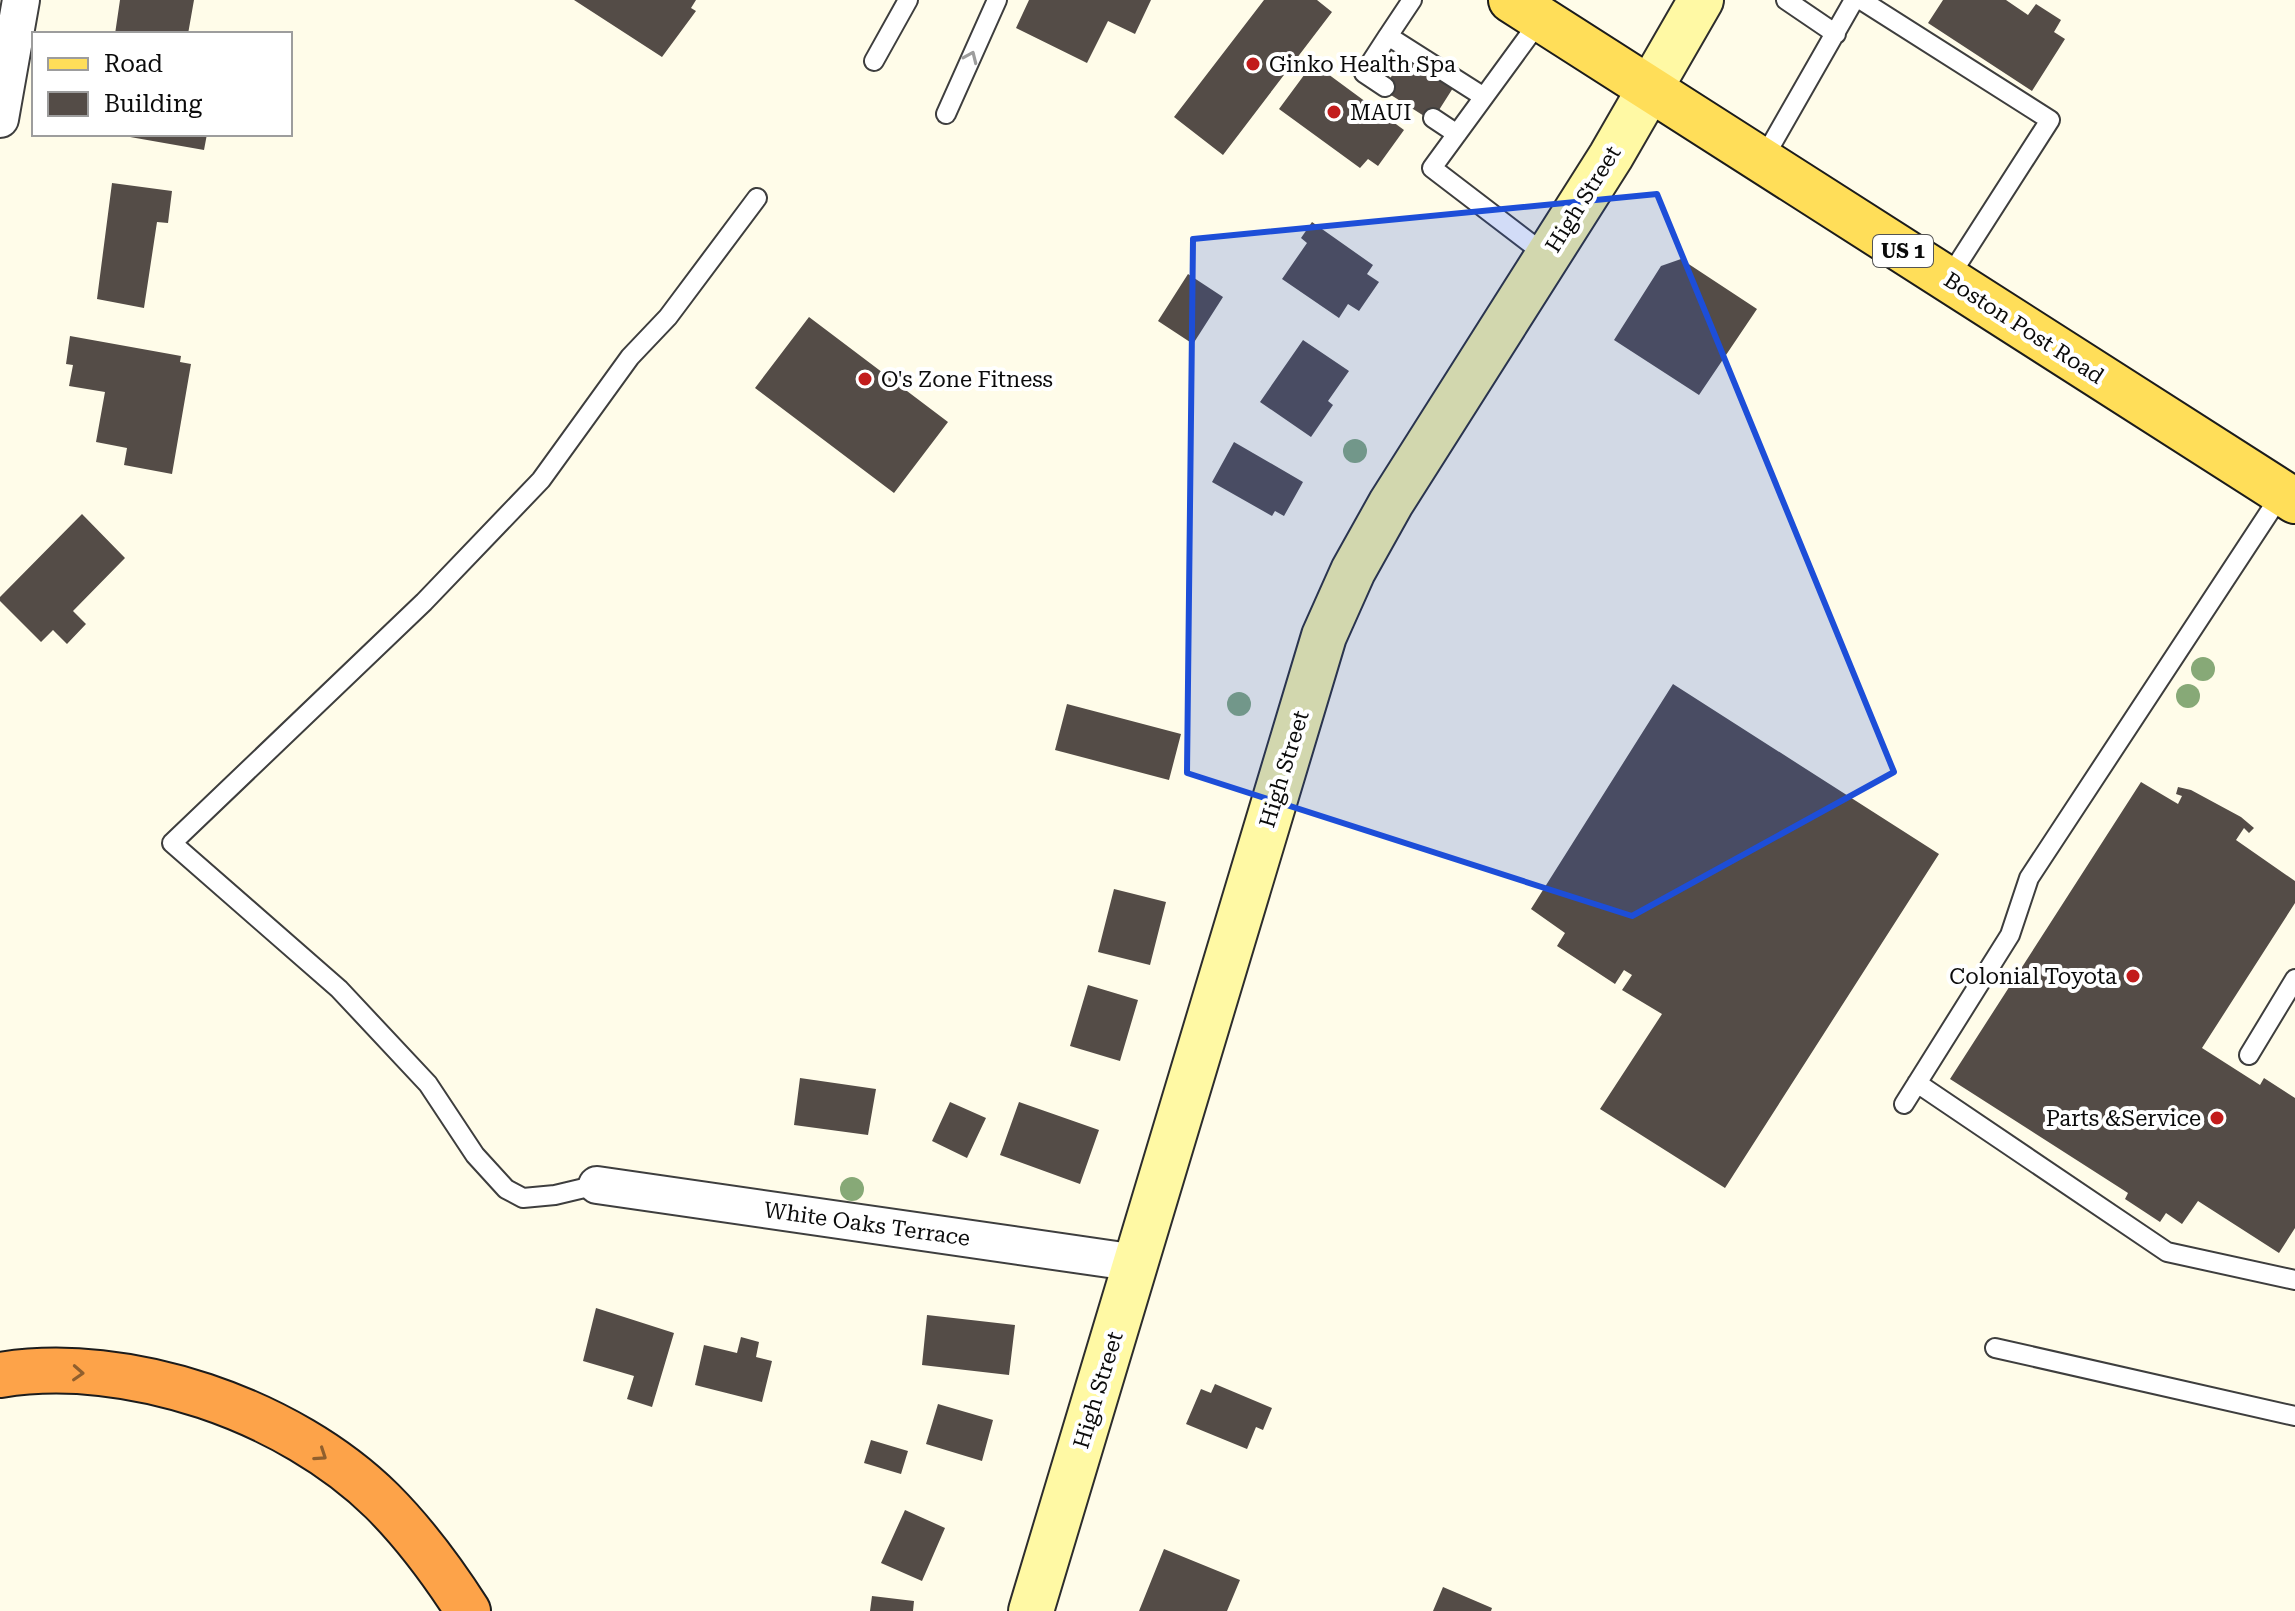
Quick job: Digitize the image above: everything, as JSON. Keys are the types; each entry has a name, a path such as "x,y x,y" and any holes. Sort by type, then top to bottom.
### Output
{"highway":[{"path":"0,1375 69,1372 124,1376 171,1385 256,1417 298,1440 380,1498 409,1529 468,1611"}],"main road":[{"name":"High Street","path":"1031,1611 1324,636 1353,571 1391,503 1651,90 1701,0"},
{"name":"Boston Post Road","path":"1526,10 2289,497"}],"street":[{"path":"0,119 21,0"},
{"name":"White Oaks Terrace","path":"597,1185 1137,1263"}],"lane":[{"path":"874,61 908,0"},
{"path":"946,114 997,0"},
{"path":"1385,87 1364,73 1412,0"},
{"path":"1786,0 1836,34"},
{"path":"1762,161 1854,0"},
{"path":"1861,0 2050,120 1948,279"},
{"path":"1526,10 1484,97 1432,168 1547,256"},
{"path":"1388,36 1484,97"},
{"path":"1433,118 1457,134"},
{"path":"597,1185 555,1195 523,1198 506,1189 475,1155 428,1084 339,989 172,843 424,602 541,480 630,357 668,317 757,198"},
{"path":"1904,1104 2010,935 2029,878 2289,497"},
{"path":"2249,1055 2295,979"},
{"path":"1917,1083 2167,1252 2295,1280"},
{"path":"1995,1348 2295,1416"}],"highlighted area":[{"path":"1657,194 1894,772 1632,916 1187,773 1193,239"}],"building":[{"path":"120,0 194,0 188,32 115,32"},
{"path":"574,0 696,0 691,8 696,11 662,57"},
{"path":"1029,0 1151,0 1135,34 1108,21 1087,63 1016,28"},
{"name":"Ginko Health Spa","path":"1264,0 1317,0 1332,12 1223,155 1174,117"},
{"path":"1943,0 2006,0 2028,15 2036,4 2061,20 2054,32 2065,39 2032,91 1928,23"},
{"path":"1404,56 1453,88 1432,121 1383,90"},
{"path":"1313,63 1404,130 1378,166 1368,159 1360,168 1279,109"},
{"path":"124,136 207,136 204,150"},
{"path":"112,183 172,191 168,223 157,222 144,308 97,299"},
{"path":"1312,222 1373,265 1367,274 1379,282 1359,311 1348,304 1339,318 1282,279 1307,243 1301,238"},
{"path":"1681,259 1757,309 1699,395 1614,340 1661,266"},
{"path":"1188,274 1223,297 1193,344 1158,321"},
{"path":"809,317 948,422 894,493 755,388"},
{"path":"70,336 181,356 180,362 191,364 172,474 124,465 127,448 96,442 105,392 69,386 73,365 66,364"},
{"path":"1303,340 1349,371 1328,401 1333,405 1311,437 1260,402"},
{"path":"1234,442 1303,482 1284,516 1275,511 1272,516 1212,482"},
{"path":"82,514 125,558 73,611 86,624 67,644 53,630 41,642 0,601 0,597"},
{"path":"1673,684 1939,854 1725,1188 1600,1109 1662,1014 1622,990 1632,975 1624,970 1615,984 1557,946 1565,933 1531,909"},
{"path":"1067,704 1181,734 1169,780 1055,750"},
{"name":"Colonial Toyota","path":"2141,782 2178,804 2182,796 2176,794 2178,787 2191,790 2241,817 2254,828 2249,833 2244,828 2236,840 2295,881 2295,903 2202,1048 2260,1085 2264,1078 2295,1098 2295,1228 2279,1253 2198,1201 2182,1224 2166,1213 2160,1222 2125,1199 2128,1193 1950,1079"},
{"path":"1114,889 1166,902 1150,965 1098,952"},
{"path":"1088,985 1138,1000 1120,1061 1070,1046"},
{"path":"800,1078 876,1089 868,1135 794,1125"},
{"path":"950,1102 986,1118 967,1158 932,1141"},
{"path":"1019,1102 1099,1130 1080,1184 1000,1155"},
{"path":"596,1308 674,1333 652,1407 627,1399 634,1376 583,1361"},
{"path":"927,1315 1015,1325 1009,1375 922,1365"},
{"path":"741,1337 759,1342 756,1357 772,1361 762,1402 695,1385 704,1345 737,1353"},
{"path":"1215,1384 1272,1408 1263,1430 1256,1427 1247,1449 1186,1424 1201,1389 1211,1393"},
{"path":"938,1404 993,1420 982,1461 926,1444"},
{"path":"871,1440 908,1451 901,1474 864,1463"},
{"path":"905,1510 945,1528 922,1581 881,1563"},
{"path":"1164,1549 1240,1580 1227,1611 1139,1611"},
{"path":"1443,1587 1492,1608 1491,1611 1433,1611"},
{"path":"872,1596 914,1601 913,1611 870,1611"}],"place":[{"name":"Ginko Health Spa","path":"1253,64"},
{"name":"MAUI","path":"1334,112"},
{"name":"O's Zone Fitness","path":"865,379"},
{"name":"Colonial Toyota","path":"2133,976"},
{"name":"Parts &Service","path":"2217,1118"}]}
